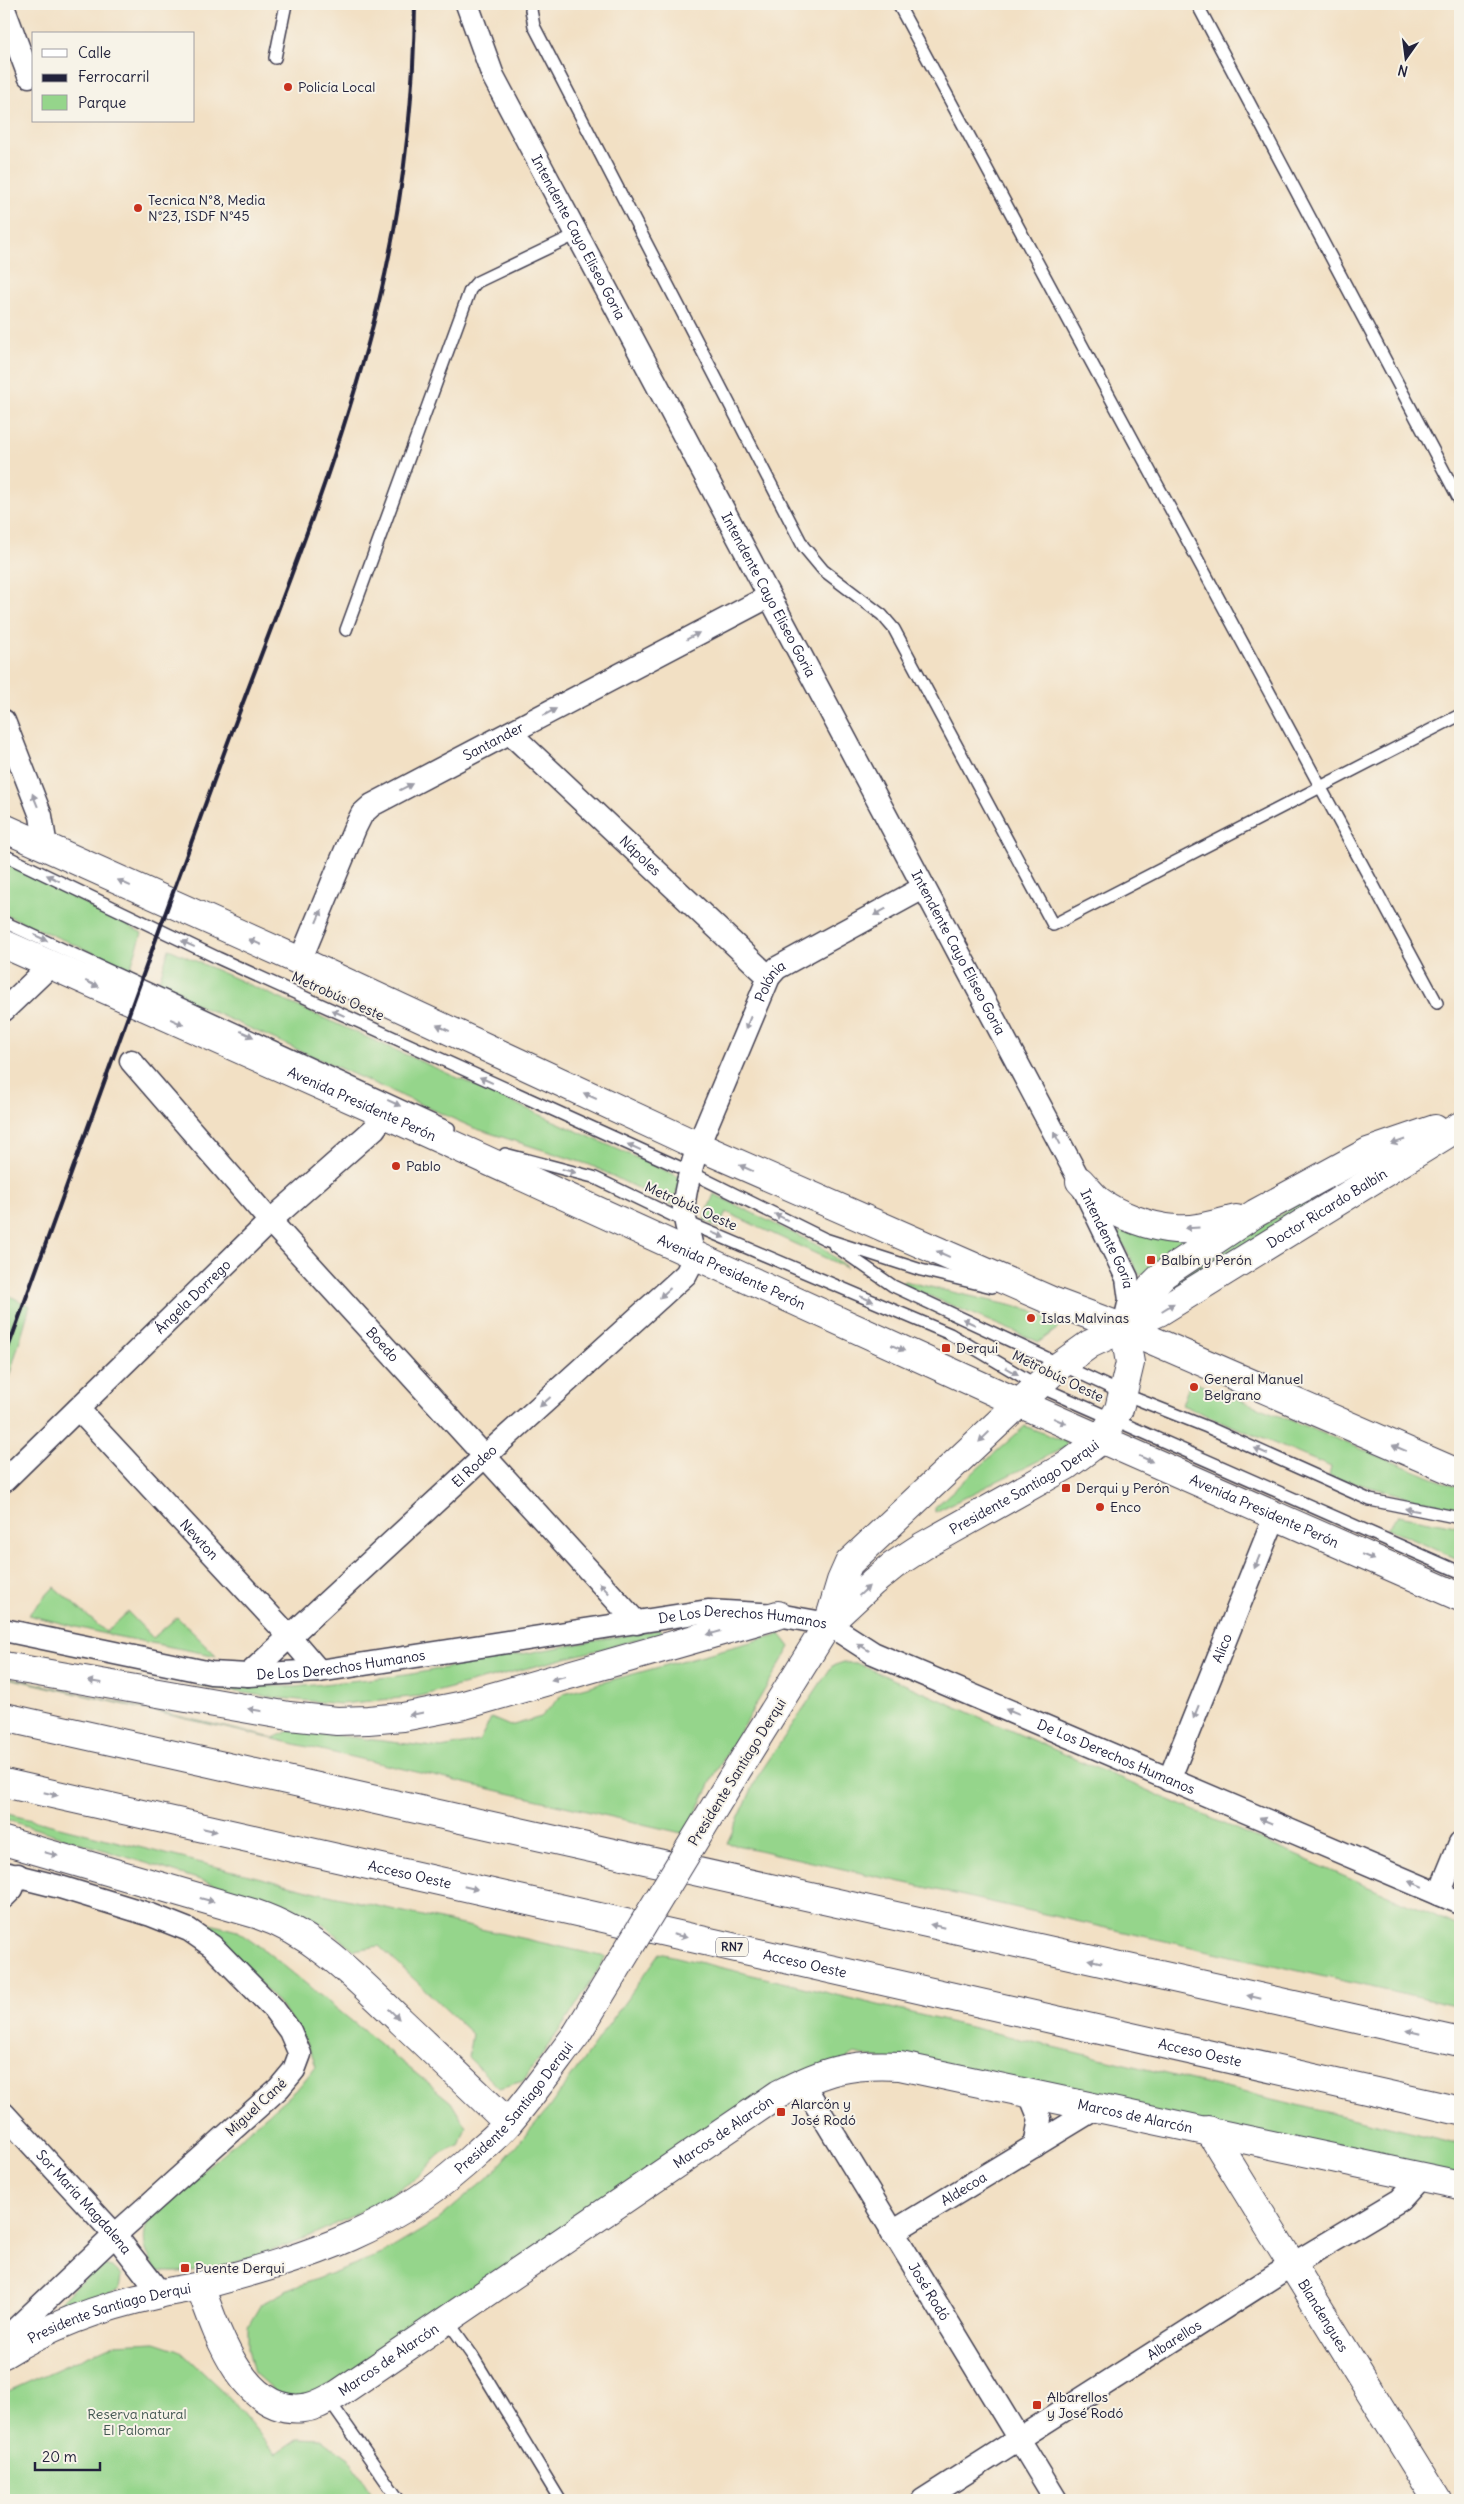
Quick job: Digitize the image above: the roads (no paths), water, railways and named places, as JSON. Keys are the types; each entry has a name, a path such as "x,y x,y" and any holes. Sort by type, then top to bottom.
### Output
{"main road":[{"path":"4,828 300,961 698,1146 1052,1301 1124,1328 1460,1474"},
{"name":"Avenida Presidente Perón","path":"4,944 385,1114 694,1255 1028,1394 1107,1430 1275,1516 1460,1597"},
{"path":"1124,1328 1151,1287 1164,1274 1256,1213 1368,1152 1460,1120"},
{"name":"Doctor Ricardo Balbín","path":"1028,1394 1059,1366 1090,1344 1159,1312 1460,1126"},
{"path":"1080,1181 1098,1200 1118,1212 1145,1222 1175,1229 1202,1227 1256,1213"},
{"name":"Presidente Santiago Derqui","path":"828,1624 894,1565 1066,1466 1107,1430 1124,1394 1130,1363 1124,1328"},
{"name":"Presidente Santiago Derqui","path":"4,2354 76,2317 160,2293 200,2286 298,2258 356,2236 415,2204 461,2168 508,2123 576,2035 828,1624 841,1581 849,1563 1028,1394"},
{"path":"4,1666 289,1716 337,1722 368,1720 403,1717 464,1705 778,1615"},
{"path":"4,1717 1460,2042"},
{"name":"Acceso Oeste","path":"4,1783 1460,2111"},
{"path":"4,1841 256,1914 297,1930 320,1946 359,1981 508,2123"},
{"name":"Marcos de Alarcón","path":"200,2286 221,2341 233,2364 252,2388 271,2404 290,2409 316,2406 779,2094 802,2082 841,2068 870,2064 900,2066 1029,2092 1460,2185"},
{"name":"Blandengues","path":"1208,2130 1293,2264 1437,2500"}],"street":[{"name":"Intendente Cayo Eliseo Goria","path":"467,4 493,76 768,597 1080,1181"},
{"path":"4,9 28,76"},
{"name":"Santander","path":"300,961 362,814 372,805 768,597"},
{"path":"4,721 41,816 46,847"},
{"name":"Nápoles","path":"510,734 769,978"},
{"name":"Polónia","path":"694,1255 684,1221 684,1203 690,1172 698,1146 769,978 777,968 923,888"},
{"path":"4,1010 51,965"},
{"name":"Boedo","path":"131,1061 270,1221 637,1623"},
{"name":"Ángela Dorrego","path":"4,1481 270,1221 374,1129 385,1114"},
{"name":"Intendente Goria","path":"1080,1181 1127,1278 1130,1300 1124,1328"},
{"name":"El Rodeo","path":"248,1675 686,1274 694,1255"},
{"name":"Newton","path":"78,1409 289,1636 319,1671"},
{"name":"Alico","path":"1169,1780 1275,1516"},
{"name":"De Los Derechos Humanos","path":"4,1630 211,1673 248,1675 319,1671 438,1651 708,1612 778,1615 828,1624 873,1653 1460,1903"},
{"path":"1439,1894 1460,1843"},
{"path":"4,1897 12,1889 11,1874"},
{"name":"Miguel Cané","path":"4,2340 114,2235 279,2088 294,2070 300,2054 290,2031 273,2008 212,1946 189,1930 151,1915 11,1874"},
{"name":"José Rodó","path":"802,2082 891,2233 1056,2500"},
{"path":"1029,2092 1040,2119 1035,2146"},
{"name":"Aldecoa","path":"891,2233 1098,2107"},
{"name":"Sor María Magdalena","path":"4,2114 114,2235 160,2293"},
{"name":"Albarellos","path":"923,2500 1019,2441 1293,2264 1400,2200 1422,2176"}],"lane":[{"path":"275,58 286,4"},
{"path":"533,4 534,26 803,546 823,570 882,615 894,629 1053,925 1460,715"},
{"path":"898,4 1437,1003"},
{"path":"1197,4 1460,500"},
{"path":"346,630 470,290 477,282 577,234"},
{"name":"Metrobús Oeste","path":"4,855 218,958 690,1172 825,1239 893,1286 1023,1346 1059,1366 1207,1427 1370,1500 1460,1518"},
{"path":"4,922 131,979 460,1134"},
{"name":"Metrobús Oeste","path":"694,1255 641,1223 500,1152 593,1177 684,1221 950,1334 1028,1394"},
{"name":"Metrobús Oeste","path":"825,1239 922,1270 1052,1301"},
{"name":"Metrobús Oeste","path":"1107,1430 1460,1572"},
{"path":"447,2319 472,2355 560,2500"},
{"path":"328,2399 399,2500"}],"railway":[{"path":"4,1359 221,761 307,533 364,360 387,265 400,191 409,116 415,4"}],"place":[{"name":"Policía Local","path":"288,87"},
{"name":"Tecnica N°8, Media N°23, ISDF N°45","path":"138,208"},
{"name":"Pablo","path":"396,1166"},
{"name":"Balbín y Perón","path":"1151,1260"},
{"name":"Islas Malvinas","path":"1031,1318"},
{"name":"Derqui","path":"946,1348"},
{"name":"General Manuel Belgrano","path":"1194,1387"},
{"name":"Derqui y Perón","path":"1066,1488"},
{"name":"Enco","path":"1100,1507"},
{"name":"Alarcón y José Rodó","path":"781,2112"},
{"name":"Puente Derqui","path":"185,2268"},
{"name":"Albarellos y José Rodó","path":"1037,2405"}],"park label":[{"name":"Reserva natural El Palomar","path":"137,2422"}]}
